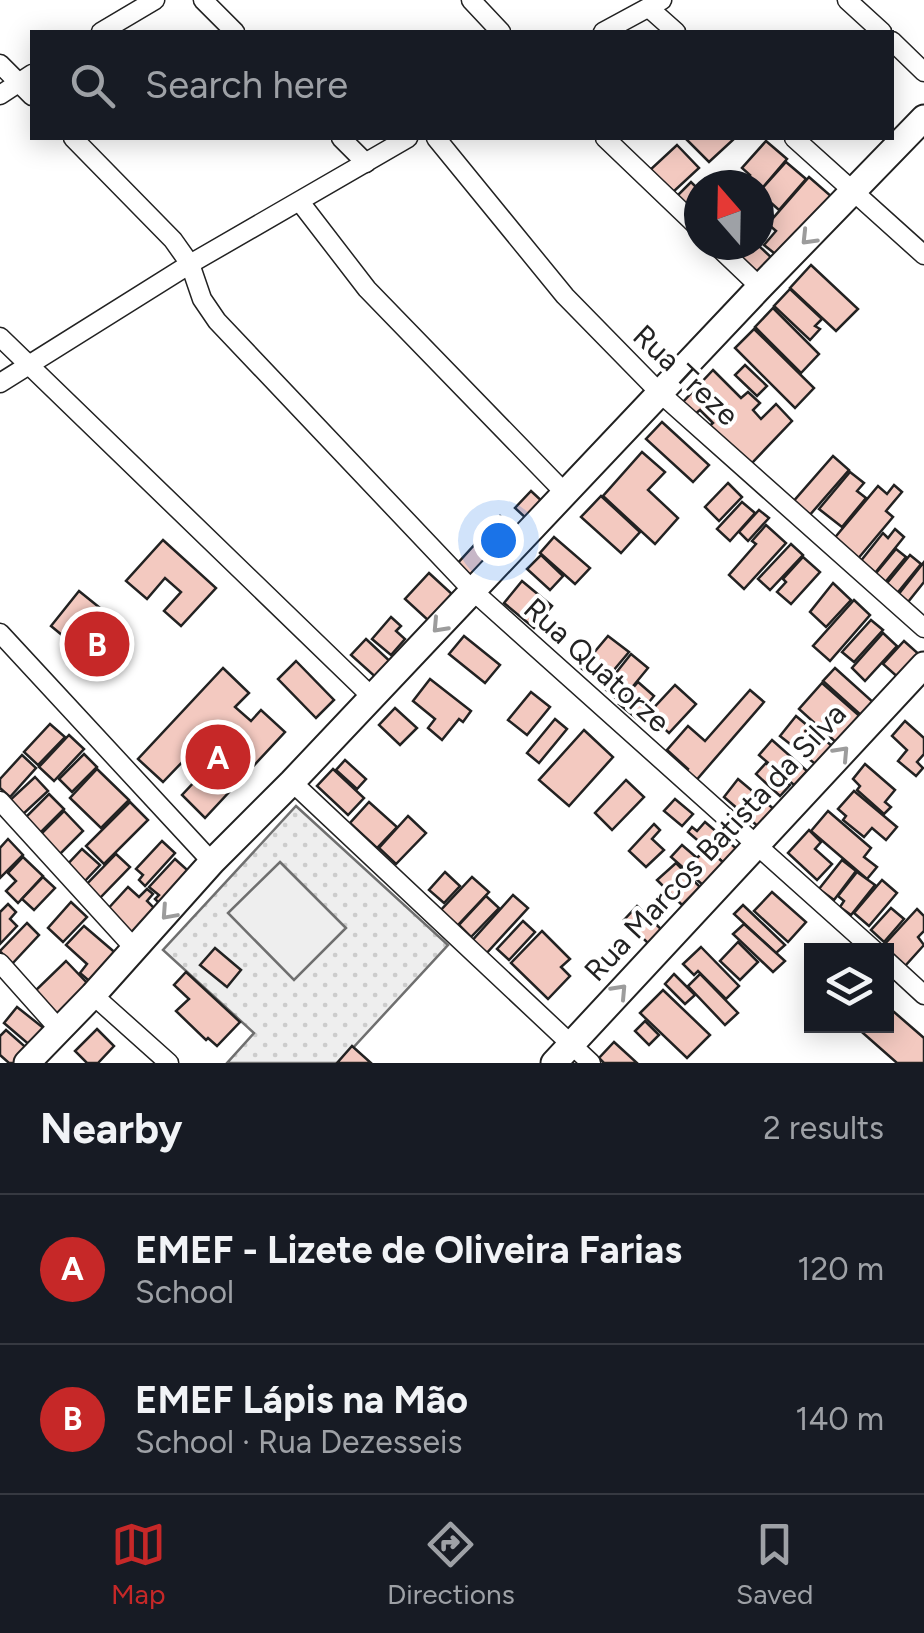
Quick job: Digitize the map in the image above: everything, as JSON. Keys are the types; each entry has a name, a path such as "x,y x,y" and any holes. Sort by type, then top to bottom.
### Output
{"main road":[{"path":"26,1063 94,994 212,862 924,118"},
{"name":"Rua Marcos Batista da Silva","path":"563,1054 924,665"}],"street":[{"path":"104,30 155,0"},
{"path":"203,0 233,30"},
{"path":"471,0 499,30"},
{"path":"847,0 880,30"},
{"path":"607,30 655,4 674,30"},
{"path":"894,44 924,72"},
{"path":"0,64 28,84"},
{"path":"0,95 28,84"},
{"name":"Rua Quatorze","path":"75,140 173,240 190,264 202,299 217,321 473,591 868,943"},
{"path":"343,140 366,163"},
{"path":"0,382 190,264 405,140"},
{"name":"Rua Treze","path":"438,140 565,296 660,393 924,628"},
{"path":"607,140 684,214"},
{"path":"796,140 924,255"},
{"path":"300,202 368,289 565,494"},
{"path":"732,260 760,287"},
{"path":"0,337 372,697"},
{"path":"0,633 212,862"},
{"path":"292,782 563,1054 591,1063"},
{"path":"0,801 135,949"},
{"path":"0,963 58,1028"},
{"path":"894,967 924,995"},
{"path":"94,994 169,1063"}],"shaded area":[{"path":"296,806 448,945 339,1063 227,1063 254,1033 163,950"},
{"path":"280,862 346,928 294,980 228,913"}],"building":[{"path":"687,140 733,140 709,162"},
{"path":"766,141 787,159 774,174 774,170 742,168"},
{"path":"677,145 699,168 684,170 684,182 672,193 650,170"},
{"path":"786,162 806,179 779,210 774,206 774,175"},
{"path":"809,177 832,197 779,257 774,253 774,217"},
{"path":"684,189 684,209 674,199"},
{"path":"736,260 774,260 756,279"},
{"path":"811,265 858,309 836,331 790,288"},
{"path":"790,289 822,319 815,326 820,329 810,340 774,306"},
{"path":"773,308 819,354 801,373 755,327"},
{"path":"754,329 814,388 795,408 735,348"},
{"path":"745,365 767,386 757,396 735,375"},
{"path":"713,370 741,398 748,392 760,403 753,410 761,419 776,404 792,421 750,465 705,430 713,423 700,410 695,414 683,402"},
{"path":"662,422 709,465 693,482 646,439"},
{"path":"642,452 665,472 648,490 678,518 655,544 603,496"},
{"path":"833,456 849,470 808,517 792,503"},
{"path":"850,472 864,483 857,491 866,498 842,527 819,509"},
{"path":"728,483 742,497 719,521 705,507"},
{"path":"894,485 902,492 886,511 893,517 856,561 832,541 878,486 887,494"},
{"path":"531,491 544,503 528,520 515,508"},
{"path":"601,496 640,532 621,553 581,517"},
{"path":"742,502 755,513 730,541 717,529"},
{"path":"759,510 769,518 748,541 739,532"},
{"path":"500,516 516,531 493,556 476,541"},
{"path":"766,525 786,543 744,589 729,575 756,544 752,541"},
{"path":"895,529 904,537 871,578 856,567 883,533 888,538"},
{"path":"554,537 590,568 575,584 540,553"},
{"path":"163,540 216,588 181,626 164,611 181,592 165,578 147,599 126,581"},
{"path":"476,543 491,558 476,582 457,564"},
{"path":"791,544 803,555 770,590 758,579"},
{"path":"896,549 906,557 882,586 872,578"},
{"path":"541,555 563,576 550,590 527,569"},
{"path":"910,555 921,564 894,597 883,588"},
{"path":"803,557 820,572 791,604 777,592"},
{"path":"924,562 924,582 908,602 898,595"},
{"path":"429,573 453,595 429,621 405,599"},
{"path":"522,581 552,606 534,628 504,603"},
{"path":"833,583 851,600 826,627 810,612"},
{"path":"79,591 126,629 88,676 64,657 74,645 51,626"},
{"path":"854,600 870,615 830,661 813,646"},
{"path":"391,617 401,626 396,631 405,639 391,655 372,639"},
{"path":"871,620 883,630 854,662 842,652"},
{"path":"883,633 897,646 865,681 852,668"},
{"path":"464,636 500,665 485,683 449,654"},
{"path":"608,636 629,652 602,684 581,668"},
{"path":"366,639 394,665 380,681 351,655"},
{"path":"904,641 922,657 901,680 883,664"},
{"path":"631,654 648,668 620,702 604,688"},
{"path":"296,661 334,700 316,718 278,679"},
{"path":"223,668 249,693 235,707 251,721 261,710 285,732 205,818 182,795 231,743 215,728 163,782 138,759"},
{"path":"835,668 874,703 862,716 823,681"},
{"path":"430,679 471,711 442,740 428,728 435,719 413,701"},
{"path":"638,682 654,696 636,718 619,704"},
{"path":"822,683 863,719 839,745 799,709"},
{"path":"675,685 696,704 669,733 648,714"},
{"path":"750,690 764,702 693,784 683,776 688,769 667,750 688,726 705,741"},
{"path":"531,692 550,707 527,735 508,720"},
{"path":"395,708 417,728 400,745 379,725"},
{"path":"796,716 838,751 823,770 780,736"},
{"path":"555,719 567,729 539,763 527,753"},
{"path":"905,721 924,738 924,754 917,762 923,768 916,776 898,761 907,750 892,736"},
{"path":"50,724 65,737 38,765 24,752"},
{"path":"584,730 613,757 569,806 539,780"},
{"path":"69,735 84,749 54,781 39,767"},
{"path":"772,740 807,771 794,785 759,755"},
{"path":"84,754 97,767 72,792 59,779"},
{"path":"22,755 36,768 10,797 0,788 0,779"},
{"path":"345,760 366,779 357,789 336,770"},
{"path":"766,763 790,785 780,796 756,774"},
{"path":"865,764 895,790 885,802 891,807 884,814 857,790 860,786 853,779"},
{"path":"97,769 129,800 101,828 70,798"},
{"path":"333,769 364,798 348,815 317,786"},
{"path":"35,777 48,791 21,816 8,802"},
{"path":"738,779 776,811 761,829 724,797"},
{"path":"626,780 644,797 612,830 595,813"},
{"path":"854,791 897,827 886,840 872,828 864,837 843,820 846,816 838,809"},
{"path":"49,794 64,809 40,833 25,818"},
{"path":"675,799 693,814 682,826 664,811"},
{"path":"130,802 148,820 104,864 86,846"},
{"path":"369,802 397,827 377,848 350,823"},
{"path":"64,811 83,831 56,858 37,838"},
{"path":"828,811 871,848 864,857 877,867 867,879 811,831"},
{"path":"408,816 426,833 396,864 379,848"},
{"path":"705,822 738,850 725,864 688,832 692,827 697,831"},
{"path":"654,824 660,830 652,839 664,850 646,867 629,851"},
{"path":"809,830 821,842 815,849 832,864 817,880 788,853"},
{"path":"8,839 23,855 0,878 0,848"},
{"path":"162,841 175,853 145,886 139,880 143,875 136,869"},
{"path":"682,845 697,858 707,848 725,864 704,886 671,857"},
{"path":"82,849 100,865 83,883 65,867"},
{"path":"116,854 130,867 97,901 83,888"},
{"path":"23,857 43,876 18,903 6,891 16,881 8,873"},
{"path":"175,859 195,877 165,909 155,899 159,895 149,887"},
{"path":"842,860 856,871 834,900 819,889"},
{"path":"676,863 700,887 682,905 657,880"},
{"path":"445,872 460,886 444,903 429,890"},
{"path":"857,872 875,885 851,915 840,907 844,901 838,896"},
{"path":"43,877 55,888 34,910 22,899"},
{"path":"472,877 489,892 457,926 440,911"},
{"path":"882,880 897,893 869,926 854,913"},
{"path":"128,887 139,897 147,889 153,894 147,901 157,911 135,935 105,912"},
{"path":"772,892 806,922 788,942 754,911"},
{"path":"513,895 528,908 484,956 470,943"},
{"path":"486,896 499,908 471,937 459,925"},
{"path":"71,902 87,917 63,942 48,928"},
{"path":"8,904 16,912 10,919 17,926 0,944 0,912"},
{"path":"743,905 785,945 776,953 734,914"},
{"path":"637,906 663,931 650,945 624,920"},
{"path":"891,908 904,919 884,942 871,930"},
{"path":"917,909 924,916 924,931 918,937 924,945 905,966 894,956 894,943 886,943"},
{"path":"523,921 535,932 509,960 497,949"},
{"path":"27,923 39,935 12,964 0,951"},
{"path":"744,924 785,961 773,972 733,934"},
{"path":"84,926 119,956 94,985 80,973 87,964 66,945"},
{"path":"542,931 570,959 561,967 570,976 548,999 511,963"},
{"path":"738,942 758,962 740,980 720,961"},
{"path":"701,947 739,986 726,999 698,971 694,975 683,964"},
{"path":"215,948 241,970 227,987 200,965"},
{"path":"66,961 89,985 57,1016 34,992"},
{"path":"186,972 240,1022 217,1046 176,1011 189,999 174,985"},
{"path":"674,974 695,995 685,1004 665,984"},
{"path":"700,974 738,1013 725,1025 688,986"},
{"path":"663,990 710,1035 687,1058 640,1013"},
{"path":"17,1007 46,1030 32,1047 4,1023"},
{"path":"894,1012 924,1038 924,1063 897,1063 863,1033 894,1033"},
{"path":"645,1021 659,1035 649,1045 635,1031"},
{"path":"97,1029 114,1046 98,1063 87,1063 75,1051"},
{"path":"6,1030 30,1051 19,1063 9,1063 0,1055 0,1036"},
{"path":"614,1042 637,1063 604,1063 599,1058"},
{"path":"352,1046 371,1063 337,1063"}],"place":[{"name":"EMEF Lápis na Mão","path":"97,644"},
{"name":"EMEF - Lizete de Oliveira Farias","path":"218,757"}]}
